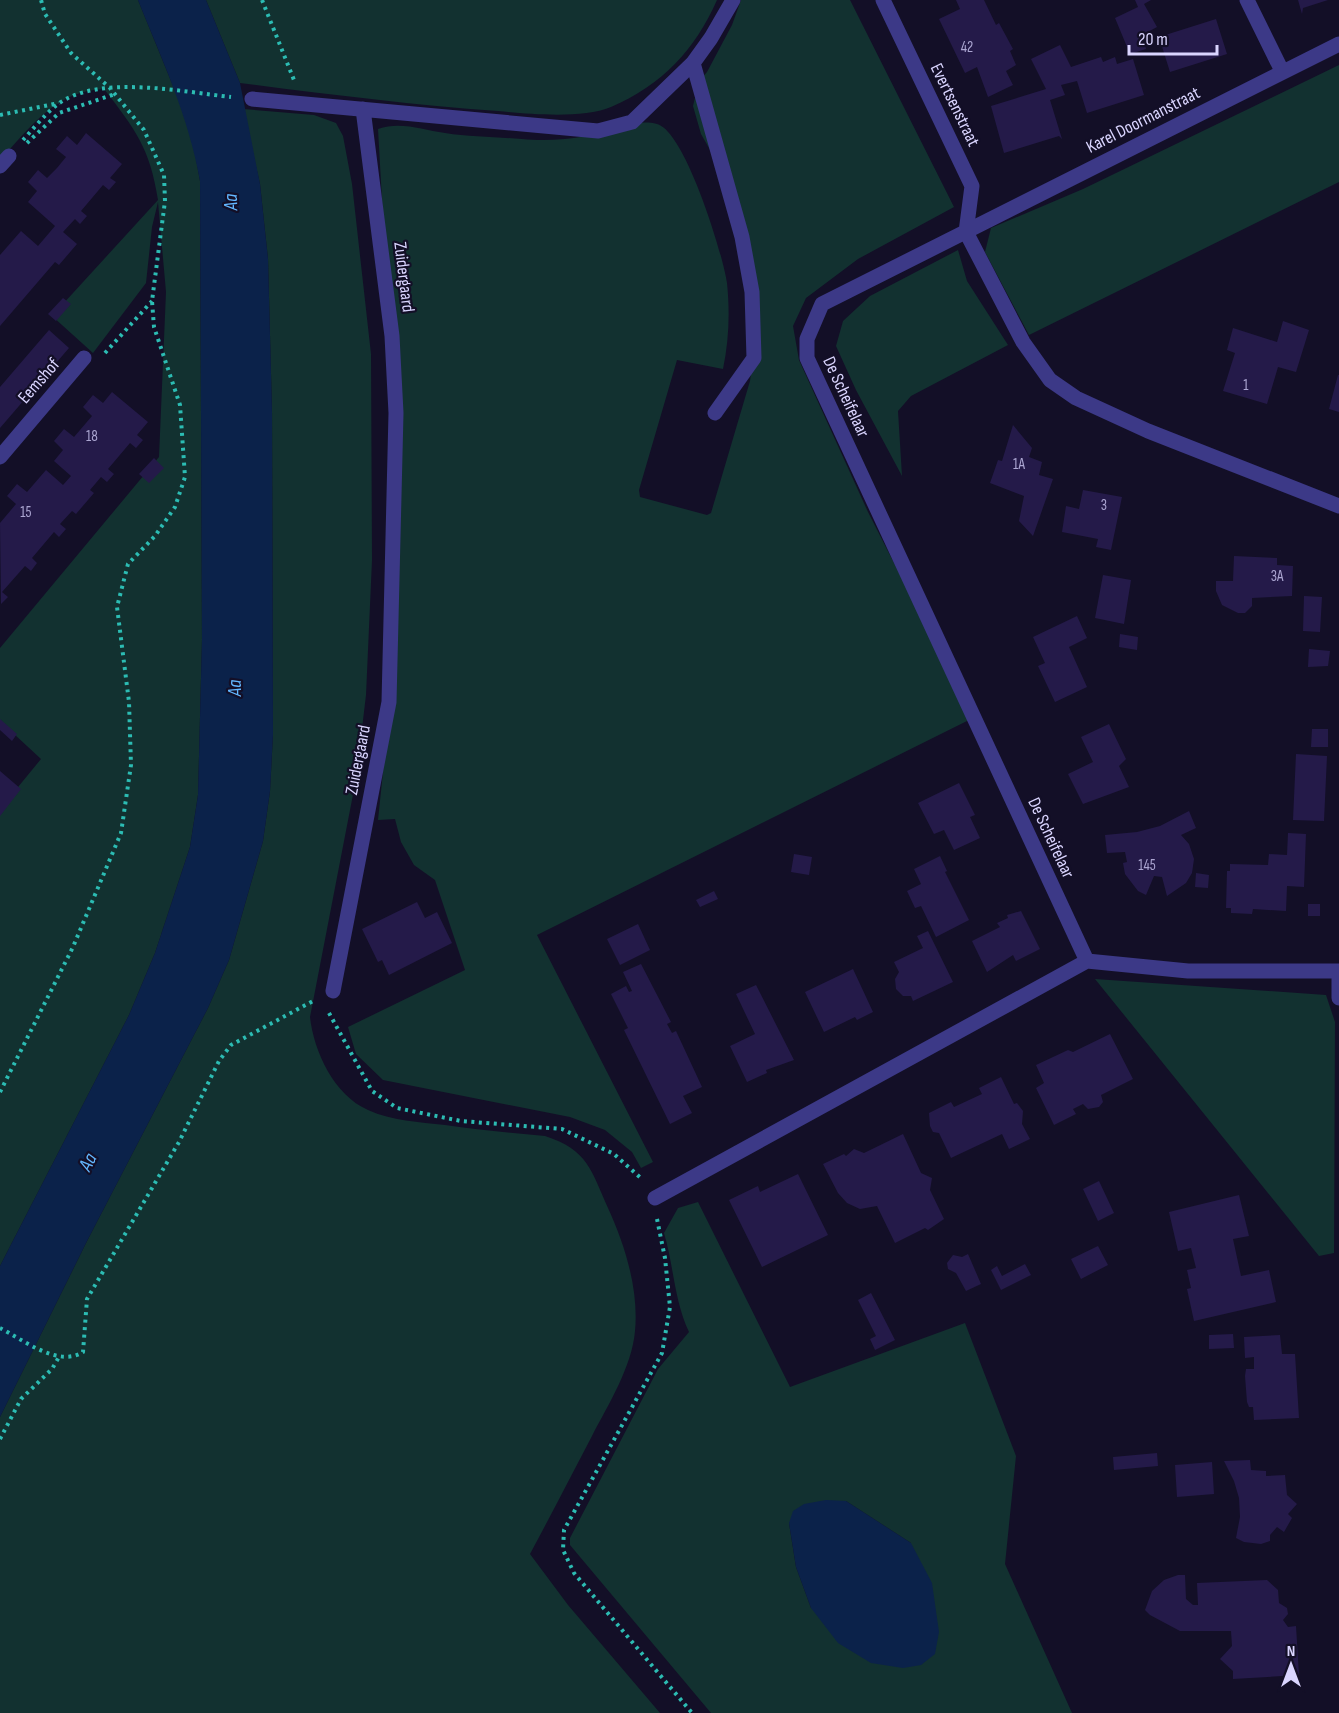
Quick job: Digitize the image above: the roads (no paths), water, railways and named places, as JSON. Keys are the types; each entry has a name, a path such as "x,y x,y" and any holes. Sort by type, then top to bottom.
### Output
{"street":[{"path":"252,99 598,131 632,122 693,63 733,0"},
{"name":"Evertsenstraat","path":"883,0 972,186 966,232"},
{"path":"1247,0 1282,71"},
{"name":"Karel Doormanstraat","path":"966,232 1339,44"},
{"path":"693,63 742,237 752,292 754,358 715,413"},
{"name":"Zuidergaard","path":"333,991 389,690 396,413 392,336 363,109"},
{"path":"966,232 1023,342 1050,380 1076,398 1148,430 1339,506"},
{"name":"De Scheifelaar","path":"966,232 822,304 807,339 807,358 1087,961"},
{"name":"Eemshof","path":"0,457 84,358"},
{"path":"655,1198 1087,961 1188,971 1339,971 1339,998"}],"water":[{"name":"Aa","path":"138,0 206,0 240,83 260,184 268,259 272,412 273,734 270,791 263,841 229,960 208,1008 87,1241 0,1417 0,1266 129,1015 155,953 190,847 198,795 202,640 200,181 182,111"},
{"path":"826,1500 846,1501 911,1543 932,1583 939,1632 935,1654 921,1665 903,1668 871,1663 838,1643 811,1608 796,1567 789,1523 793,1511 804,1504"}]}
